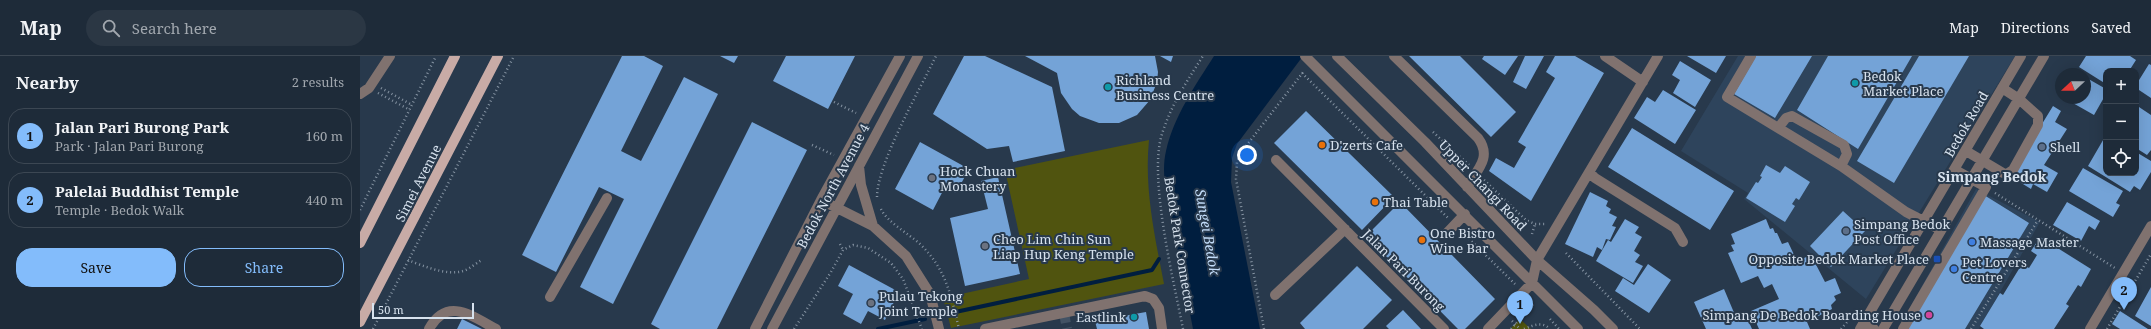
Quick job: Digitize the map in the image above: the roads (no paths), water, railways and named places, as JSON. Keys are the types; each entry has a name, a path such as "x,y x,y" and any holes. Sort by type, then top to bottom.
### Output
{"main road":[{"name":"Simei Avenue","path":"360,243 455,56"},
{"name":"Simei Avenue","path":"360,322 498,56"}],"street":[{"path":"360,94 369,88 390,56"},
{"name":"Bedok North Avenue 4","path":"755,329 821,200 900,56"},
{"name":"Bedok North Avenue 4","path":"772,329 918,56"},
{"path":"1394,56 1478,138 1484,146 1485,156 1468,187"},
{"path":"1605,56 1643,82"},
{"path":"1488,329 1532,283 1538,260 1658,56"},
{"path":"1751,56 1727,97 1841,166 1895,204 1924,222 1942,230"},
{"name":"Bedok Road","path":"1862,326 2021,56"},
{"path":"1883,329 2018,99 2039,57"},
{"name":"Upper Changi Road","path":"1343,58 1538,260 1594,310 1612,329"},
{"path":"1305,60 1465,214 1578,329"},
{"path":"1966,151 2003,173 2007,174 2013,170 2038,125 2038,116 2002,88"},
{"path":"1779,128 1786,118 1792,116 1844,145 1847,154 1841,166"},
{"name":"Jalan Pari Burong","path":"1276,160 1444,329"},
{"path":"859,165 861,185 873,226"},
{"path":"1903,329 1986,187 1955,170"},
{"path":"1590,173 1595,178 1675,228 1683,242"},
{"path":"550,297 607,198"},
{"path":"821,200 873,226 906,256 930,294 939,329"},
{"path":"1446,234 1465,214"},
{"path":"2090,329 2151,226"},
{"name":"Jalan Pari Burong","path":"1275,295 1345,229"},
{"path":"985,329 1145,296 1153,299 1159,308 1162,329"},
{"path":"428,329 442,313 449,311 464,312 496,329"},
{"path":"1862,326 1874,329"}],"water":[{"name":"Sungei Bedok","path":"1214,56 1303,56 1237,144 1232,158 1231,182 1260,329 1193,329 1166,192 1164,161 1174,126 1186,102"}],"waterway":[{"path":"946,314 1152,270 1159,259"},
{"path":"878,329 925,319"}],"tunnel":[{"path":"1064,313 1067,329"}],"place":[{"name":"Bedok Market Place","path":"1855,83"},
{"name":"Richland Business Centre","path":"1108,87"},
{"name":"D'zerts Cafe","path":"1322,145"},
{"name":"Shell","path":"2042,147"},
{"name":"Hock Chuan Monastery","path":"932,178"},
{"name":"Thai Table","path":"1375,202"},
{"name":"Simpang Bedok Post Office","path":"1846,231"},
{"name":"One Bistro Wine Bar","path":"1422,240"},
{"name":"Massage Master","path":"1972,242"},
{"name":"Cheo Lim Chin Sun Liap Hup Keng Temple","path":"985,246"},
{"name":"Opposite Bedok Market Place","path":"1937,259"},
{"name":"Pet Lovers Centre","path":"1954,269"},
{"name":"Pulau Tekong Joint Temple","path":"871,303"},
{"name":"Palelai Buddhist Temple","path":"2124,310"},
{"name":"Simpang De Bedok Boarding House","path":"1929,315"},
{"name":"Eastlink","path":"1134,317"},
{"name":"Jalan Pari Burong Park","path":"1520,324"}],"district":[{"name":"Simpang Bedok","path":"1992,176"}]}
